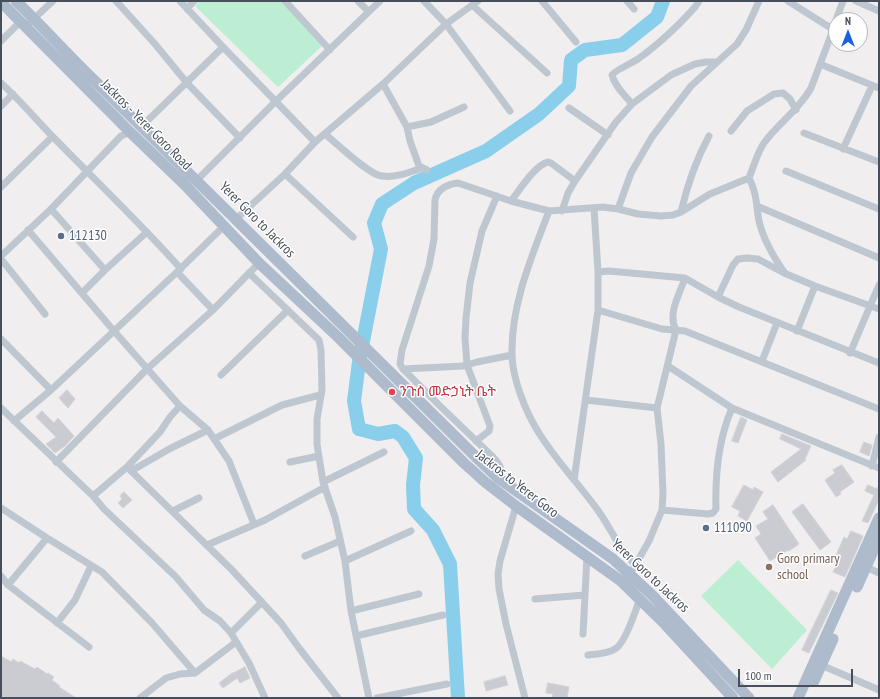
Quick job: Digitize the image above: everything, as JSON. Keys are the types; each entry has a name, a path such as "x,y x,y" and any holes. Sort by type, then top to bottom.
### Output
{"main road":[{"name":"Yerer Goro to Jackros","path":"16,1 27,22 94,80 142,126 478,460 498,478 613,559 632,569 657,600 749,698"},
{"name":"Jackros - Yerer Goro Road","path":"1,2 27,22 130,132 269,272"},
{"name":"Jackros to Yerer Goro","path":"269,272 338,336 464,463 485,482 621,581 640,598 733,698"},
{"path":"798,698 879,518"},
{"path":"806,698 879,538"}],"street":[{"path":"1,41 53,1"},
{"path":"116,1 155,44 187,83 240,138"},
{"path":"180,1 275,102 315,142"},
{"path":"187,9 194,1"},
{"path":"285,1 330,50"},
{"path":"358,1 368,11"},
{"path":"196,181 368,11 380,1"},
{"path":"424,1 446,24 510,111"},
{"path":"627,1 634,9"},
{"path":"632,104 613,79 613,73 654,48 692,11 699,1"},
{"path":"618,208 631,173 652,137 691,86 740,39 752,18 759,1"},
{"path":"788,1 828,26"},
{"path":"839,12 842,1"},
{"path":"856,1 879,10"},
{"path":"235,220 285,174 315,142 383,84 446,24 475,3 547,73"},
{"path":"547,3 576,42"},
{"path":"498,478 502,471 500,466 400,364 402,350 423,287 434,239 436,195 439,191 450,184 458,183 511,201 549,211 603,207 618,208 638,214 662,216 681,212 710,194 749,178 764,144 805,99 811,88 828,45"},
{"path":"142,126 223,47"},
{"path":"562,211 568,193 575,181 616,122 632,104 671,75 695,64 717,62"},
{"path":"820,64 876,87 843,149"},
{"path":"1,83 146,232 213,310"},
{"path":"325,134 369,169 382,176 394,176 425,169 419,166 407,127 383,84"},
{"path":"732,131 747,111 774,94 783,93 790,99 796,110"},
{"path":"1,106 13,94"},
{"path":"407,127 431,122 464,107"},
{"path":"569,108 608,135"},
{"path":"45,314 1,258 88,172 121,136 130,132"},
{"path":"804,133 879,162"},
{"path":"681,212 686,190 702,149 709,136"},
{"path":"1,187 52,137"},
{"path":"511,201 538,167 544,162 551,163 575,181"},
{"path":"786,171 879,209"},
{"path":"285,174 353,237"},
{"path":"749,178 756,192 760,223 768,246 784,273"},
{"path":"476,441 489,431 490,426 467,365 465,332 470,284 482,231 497,196"},
{"path":"757,206 879,258"},
{"path":"574,480 598,310 598,272 594,208"},
{"path":"51,209 106,270"},
{"path":"549,211 517,307 512,355 520,393 526,410 550,451 596,507 632,569"},
{"path":"14,421 51,390 179,271 224,226"},
{"path":"28,230 180,406 208,430 229,461 254,524"},
{"path":"82,293 146,232"},
{"path":"718,297 733,265 738,259 747,258 758,259 784,273 815,286 879,309"},
{"path":"56,462 147,369 213,310 259,263"},
{"path":"598,272 609,271 685,278 718,297 777,323 850,353 879,363"},
{"path":"249,273 319,340 321,350 322,390 317,419 317,444 324,484 335,517 345,561 351,611 369,698"},
{"path":"632,569 649,541 662,510 663,494 661,444 657,408 676,330 673,323 674,311 685,278"},
{"path":"850,353 879,285"},
{"path":"797,331 815,286"},
{"path":"222,374 288,310"},
{"path":"598,310 662,329 685,331 878,407"},
{"path":"762,361 777,323"},
{"path":"1,339 51,390"},
{"path":"403,368 456,367 512,355"},
{"path":"668,366 732,408 875,467 879,437"},
{"path":"214,439 282,405 320,395"},
{"path":"586,400 657,408"},
{"path":"129,469 180,406"},
{"path":"1,408 176,577 204,610 220,621 231,633 249,663 265,698"},
{"path":"662,510 708,514 713,513 716,509 716,466 722,435 732,408"},
{"path":"93,496 129,469 208,430"},
{"path":"207,545 265,520 324,484 384,452"},
{"path":"290,462 319,456"},
{"path":"129,469 207,545 281,622 338,698"},
{"path":"173,511 199,498"},
{"path":"512,503 498,574 499,589 506,624 525,698"},
{"path":"1,508 102,572 152,623 195,673"},
{"path":"345,561 411,531"},
{"path":"8,585 47,538"},
{"path":"305,556 340,541"},
{"path":"583,634 587,556"},
{"path":"57,623 74,600 91,566"},
{"path":"866,567 879,573"},
{"path":"1,576 8,585 89,647"},
{"path":"351,611 419,594"},
{"path":"535,600 585,595"},
{"path":"588,655 606,653 617,648 622,642 629,628 640,598"},
{"path":"231,633 262,602"},
{"path":"356,636 443,615"},
{"path":"140,698 166,678 180,674 195,673 236,642"},
{"path":"821,665 878,686"},
{"path":"377,698 447,684"}],"green space":[{"path":"200,1 282,1 322,46 278,87 195,6"},
{"path":"738,560 807,630 772,669 701,596"}],"building":[{"path":"67,390 75,399 68,408 59,398"},
{"path":"42,411 54,423 58,418 74,436 65,446 55,453 46,444 56,437 36,417"},
{"path":"741,417 747,420 738,443 732,441"},
{"path":"782,434 811,446 805,459 806,460 778,482 771,472 801,449 780,439"},
{"path":"864,442 872,445 869,456 860,452"},
{"path":"842,465 854,482 840,492 841,494 836,497 825,480 835,473 833,470"},
{"path":"744,485 753,490 754,487 763,492 747,521 738,516 740,511 732,507"},
{"path":"868,485 877,489 879,485 879,500 868,523 862,521 874,495 865,491"},
{"path":"124,492 132,500 123,508 118,503 122,499 120,496"},
{"path":"803,504 831,542 820,550 792,512"},
{"path":"773,505 799,544 770,561 755,538 761,534 756,526 768,519 763,512"},
{"path":"851,531 863,536 845,577 833,572 837,564 833,562 844,537 847,539"},
{"path":"831,590 838,593 809,653 802,650"},
{"path":"1,656 11,662 13,659 19,663 20,661 35,669 37,667 47,674 48,673 54,677 52,680 60,686 59,687 76,698 1,698"},
{"path":"245,667 250,678 240,683 237,678 223,688 219,683 232,673"},
{"path":"505,676 508,685 486,691 484,682"},
{"path":"548,683 569,687 567,698 552,698 553,694 546,693"}],"waterway":[{"path":"458,698 450,564 433,530 414,509 413,485 416,458 403,437 395,431 378,434 359,429 354,401 359,362 381,249 374,223 382,204 414,183 486,151 539,114 569,86 571,60 585,50 622,45 657,17 663,1"}],"place":[{"name":"112130","path":"61,236"},
{"name":"ንጉስ መድኃኒት ቤት","path":"392,392"},
{"name":"111090","path":"706,528"},
{"name":"Goro primary school","path":"769,567"}]}
